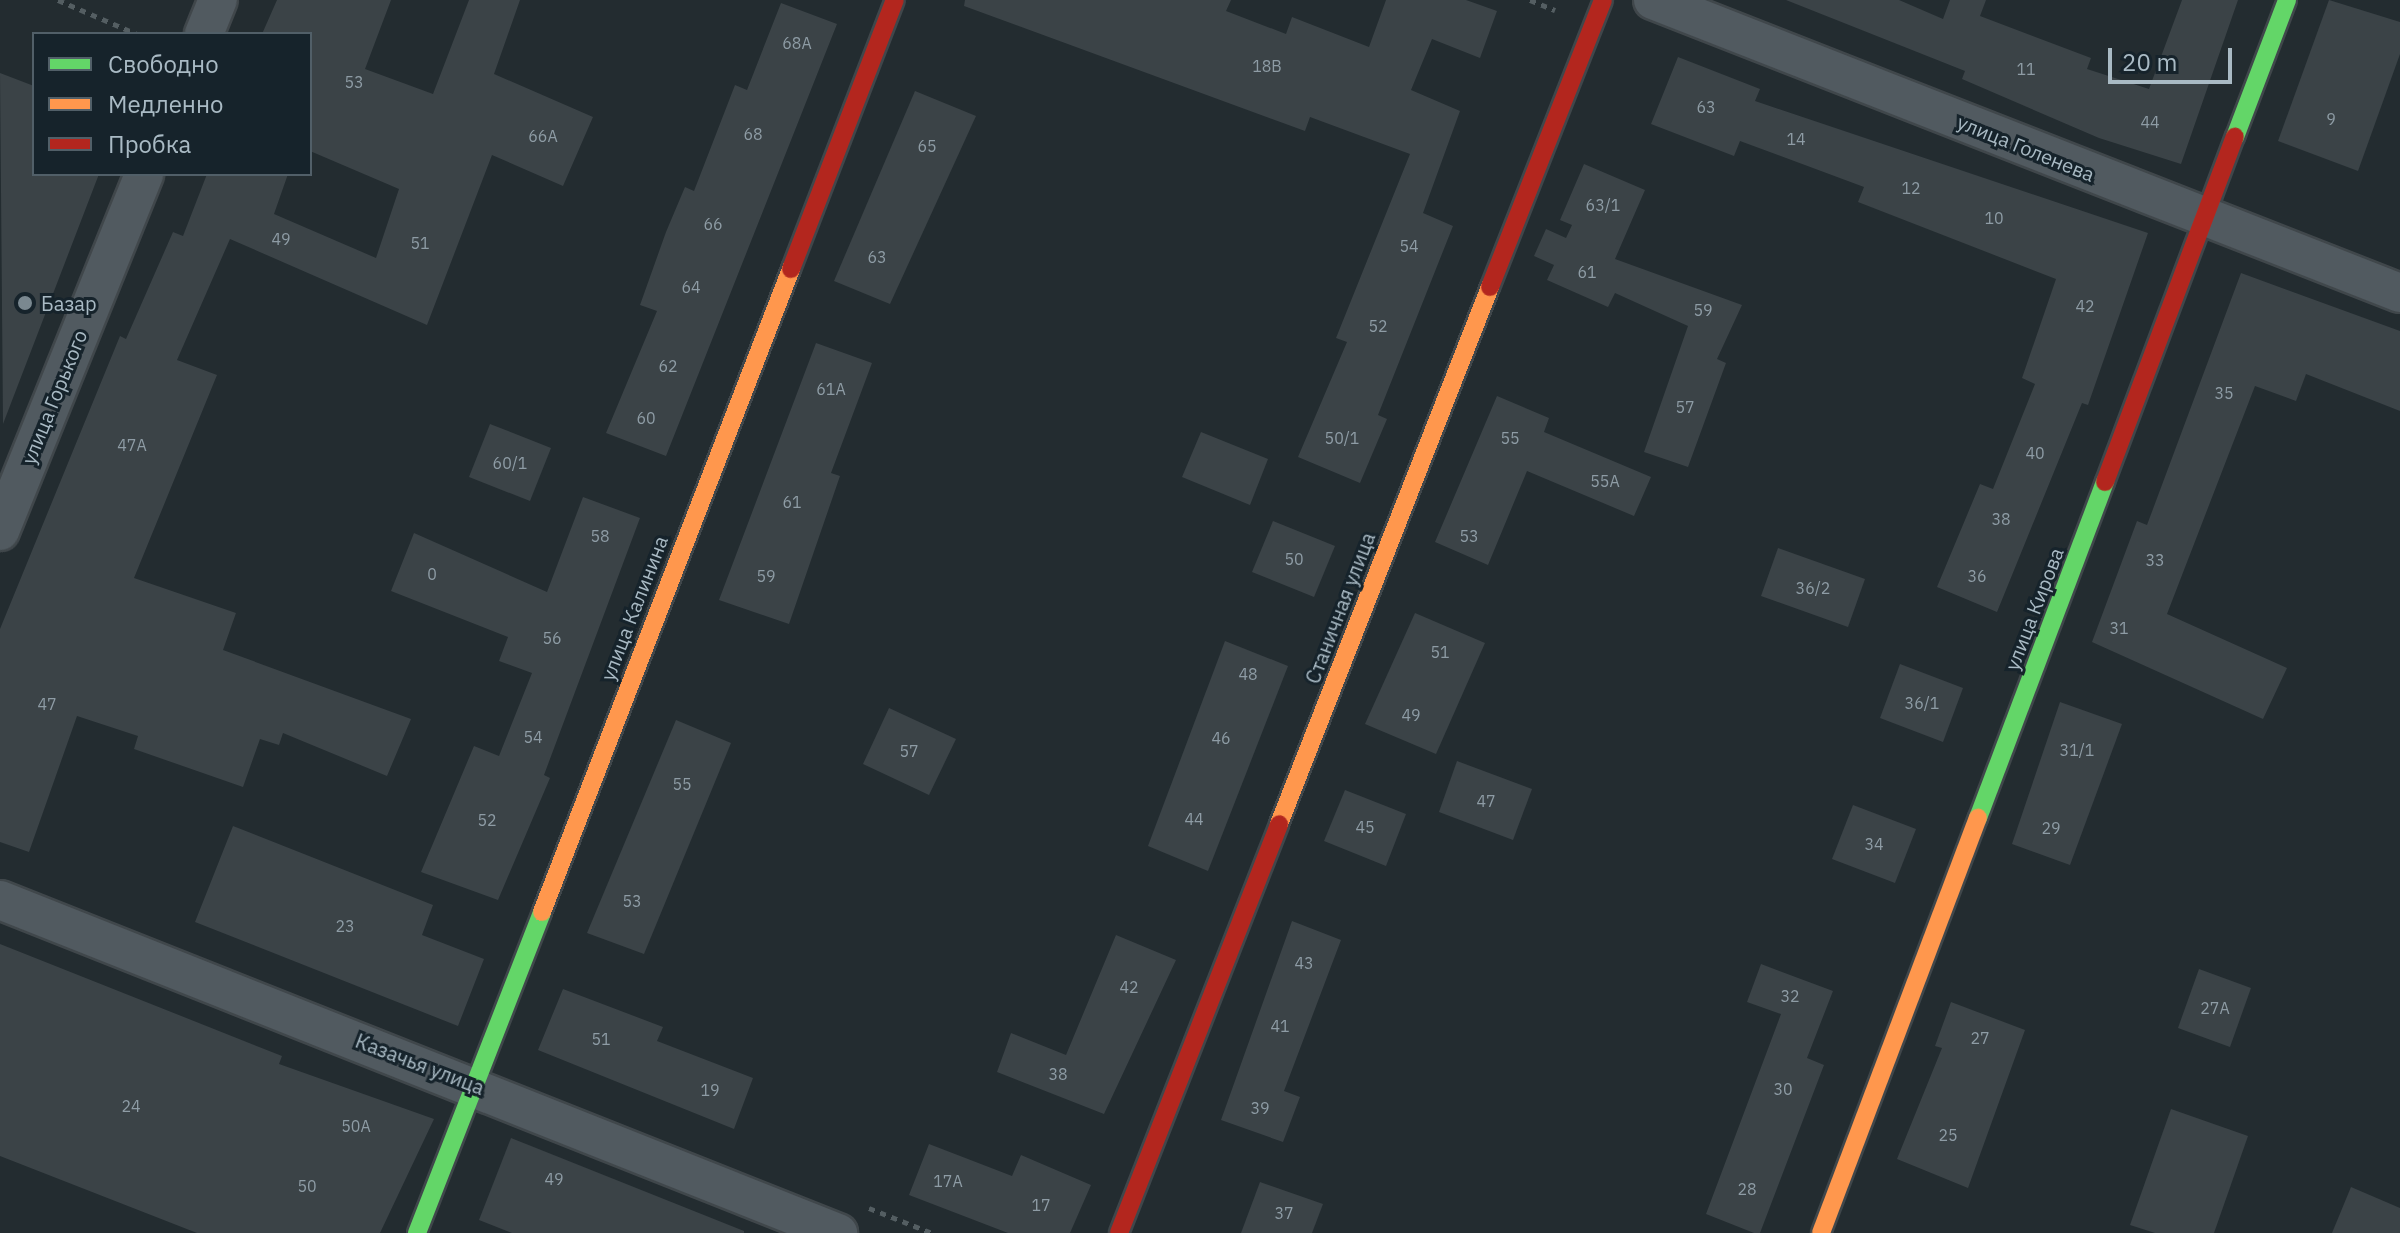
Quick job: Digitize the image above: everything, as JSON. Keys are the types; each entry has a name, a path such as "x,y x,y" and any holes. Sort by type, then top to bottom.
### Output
{"street":[{"path":"205,32 218,0"},
{"name":"улица Калинина","path":"417,1233 895,0"},
{"name":"Станичная улица","path":"1119,1233 1603,0"},
{"name":"улица Голенева","path":"1653,0 2205,220 2400,293"},
{"name":"улица Кирова","path":"1821,1233 2287,0"},
{"name":"улица Горького","path":"0,531 143,176"},
{"name":"Казачья улица","path":"0,900 473,1084 849,1219"}],"path":[{"path":"58,0 132,32"},
{"path":"1530,0 1560,12"},
{"path":"849,1219 932,1233"}],"building":[{"path":"277,0 391,0 365,69 433,94 469,0 520,0 494,74 593,117 563,186 492,155 427,325 230,239 177,360 217,375 134,578 236,613 223,650 411,719 387,776 283,733 279,745 260,739 243,787 134,749 138,736 77,716 29,852 0,842 0,629 120,336 126,339 173,232 183,236 206,176 287,176 274,214 376,258 399,189 312,152 312,32 263,32"},
{"path":"965,0 1231,0 1226,11 1286,34 1292,17 1369,47 1386,0 1466,0 1497,11 1480,58 1432,39 1411,90 1460,111 1423,213 1453,226 1378,415 1387,419 1360,483 1298,457 1347,342 1336,338 1410,154 1310,117 1305,131 964,6"},
{"path":"1786,0 1899,0 1943,19 1950,0 1986,0 1980,16 2091,58 2087,69 2149,89 2182,0 2238,0 2181,164 2099,138 1962,79 1965,71"},
{"path":"2329,0 2400,22 2400,54 2358,171 2278,141"},
{"path":"781,3 837,24 666,456 606,433 657,311 640,305 666,232 685,187 694,191 735,85 747,90"},
{"path":"1678,57 1760,89 1755,101 2148,233 2088,405 2082,403 1997,612 1937,587 1980,484 1993,489 2035,384 2022,378 2056,279 1858,202 1864,187 1740,141 1734,156 1651,124"},
{"name":"Базар","path":"0,73 32,85 32,176 98,176 3,424"},
{"path":"915,91 976,116 890,304 834,281"},
{"path":"1584,164 1645,190 1615,259 1742,305 1717,359 1726,363 1688,467 1644,452 1688,326 1615,293 1608,307 1547,280 1554,265 1534,256 1546,229 1566,238 1572,225 1560,220"},
{"path":"2241,273 2400,331 2400,411 2306,374 2296,401 2255,386 2167,614 2287,668 2263,719 2092,642 2137,521 2147,525"},
{"path":"816,343 872,363 831,473 840,476 789,624 719,600"},
{"path":"1497,396 1549,418 1544,432 1651,477 1634,516 1527,471 1488,565 1435,542"},
{"path":"490,424 551,448 530,501 469,477"},
{"path":"1201,432 1268,459 1250,505 1182,477"},
{"path":"583,497 640,518 544,775 550,778 498,900 421,872 474,746 499,756 532,673 499,661 508,637 391,591 414,533 547,592"},
{"path":"1273,521 1335,546 1314,597 1252,572"},
{"path":"1778,548 1865,579 1848,627 1761,596"},
{"path":"1415,613 1485,643 1436,754 1365,724"},
{"path":"1225,641 1288,666 1208,871 1148,846"},
{"path":"1900,664 1963,688 1943,742 1880,718"},
{"path":"2060,702 2122,724 2070,865 2012,844"},
{"path":"889,708 956,739 929,795 863,764"},
{"path":"676,720 731,743 644,954 587,933"},
{"path":"1457,761 1532,789 1513,840 1439,812"},
{"path":"1345,790 1406,814 1386,866 1324,841"},
{"path":"1853,805 1916,829 1895,883 1832,859"},
{"path":"233,826 433,905 422,935 484,959 458,1026 195,922"},
{"path":"1292,921 1341,940 1284,1091 1300,1097 1283,1142 1221,1120"},
{"path":"1116,935 1176,960 1104,1114 997,1072 1011,1033 1066,1055"},
{"path":"0,944 282,1056 279,1064 434,1119 380,1233 197,1233 0,1156"},
{"path":"1761,964 1833,991 1807,1058 1824,1065 1760,1233 1754,1233 1706,1214 1781,1014 1747,1002"},
{"path":"2199,969 2251,988 2230,1047 2178,1028"},
{"path":"563,989 663,1027 657,1041 753,1078 734,1129 538,1050"},
{"path":"1951,1002 2025,1030 1968,1188 1897,1159 1942,1048 1935,1046"},
{"path":"2171,1109 2248,1136 2214,1233 2155,1233 2130,1225"},
{"path":"511,1138 744,1233 512,1233 479,1220"},
{"path":"929,1144 1012,1176 1021,1155 1091,1185 1070,1233 1008,1233 909,1195"},
{"path":"1260,1182 1323,1204 1312,1233 1241,1233"},
{"path":"2351,1187 2400,1208 2400,1233 2332,1233"}],"traffic: fast":[{"path":"2235,137 2287,0"},
{"path":"1978,818 2105,482"},
{"path":"417,1233 542,912"}],"traffic: slow":[{"path":"542,912 791,269"},
{"path":"1279,824 1490,287"},
{"path":"1821,1233 1978,818"}],"traffic: jam":[{"path":"791,269 895,0"},
{"path":"1490,287 1603,0"},
{"path":"2105,482 2235,137"},
{"path":"1119,1233 1279,824"}],"place":[{"name":"Базар","path":"25,303"}]}
